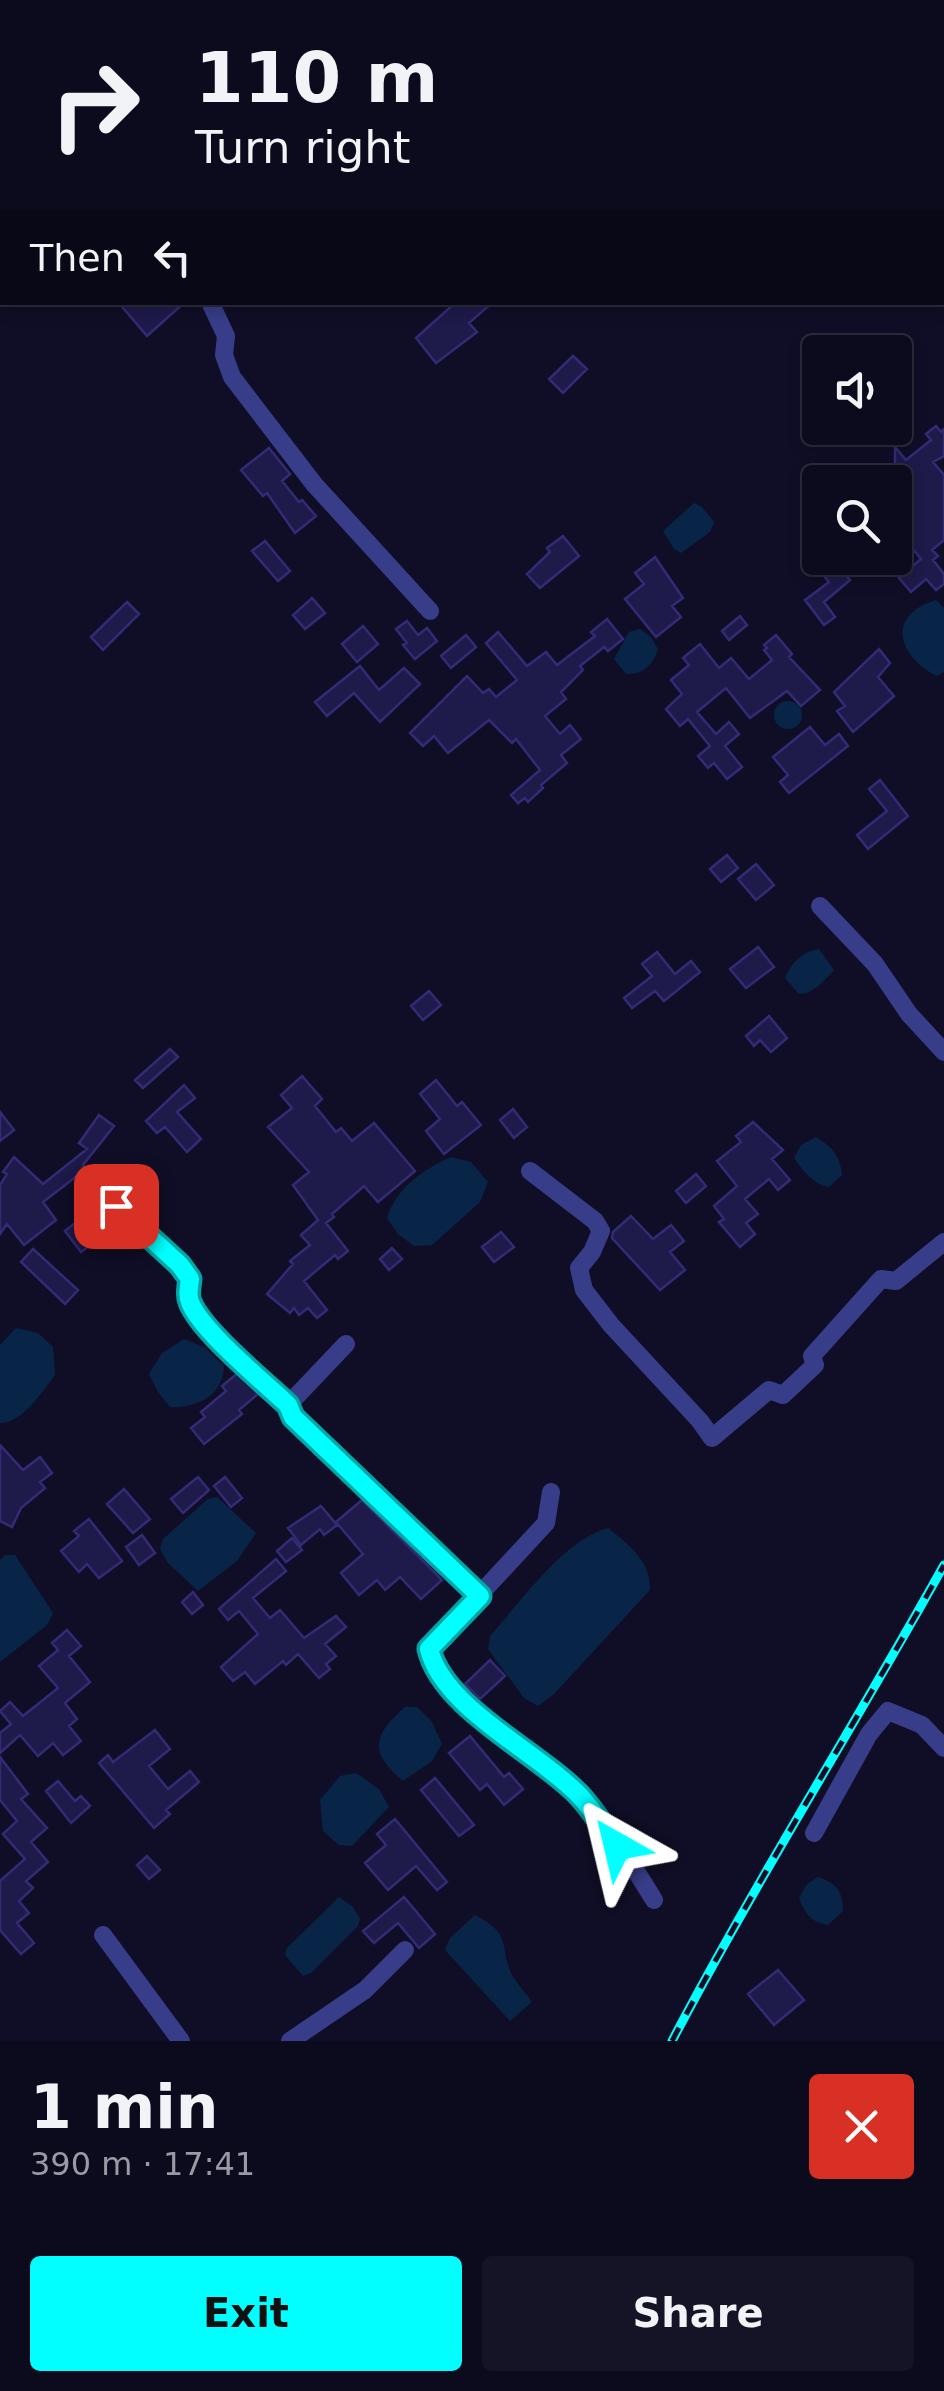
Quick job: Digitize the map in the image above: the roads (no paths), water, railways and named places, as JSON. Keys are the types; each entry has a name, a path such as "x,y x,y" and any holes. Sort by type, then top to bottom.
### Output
{"street":[{"path":"211,305 226,336 224,355 232,376 314,484 430,611"},
{"path":"820,906 875,964 909,1014 944,1052"},
{"path":"530,1171 595,1221 601,1231 579,1268 584,1290 712,1438 769,1390 783,1395 800,1383 815,1365 812,1356 881,1280 896,1281 944,1242"},
{"path":"96,1190 180,1265 190,1279 188,1299 196,1314 288,1405 293,1417 480,1596"},
{"path":"288,1405 346,1344"},
{"path":"550,1492 546,1523 429,1649 432,1661 463,1704 580,1796 654,1900"},
{"path":"814,1833 869,1734 888,1711 922,1726 944,1748"},
{"path":"103,1935 180,2041"},
{"path":"290,2041 365,1990 405,1950"}],"water":[{"path":"694,503 714,522 710,532 681,553 663,531"},
{"path":"936,600 944,608 944,672 937,676 913,658 903,636 909,615"},
{"path":"640,629 658,649 646,668 626,674 614,659 629,632"},
{"path":"788,701 798,705 802,715 798,725 788,729 778,725 774,715 778,705"},
{"path":"819,949 834,970 814,989 799,994 785,978 798,959"},
{"path":"816,1137 834,1152 841,1168 842,1175 829,1187 813,1180 794,1158 801,1145"},
{"path":"451,1157 471,1162 488,1182 480,1202 432,1245 414,1246 398,1234 387,1218 391,1207 412,1181"},
{"path":"16,1328 38,1333 53,1347 55,1375 24,1412 0,1423 0,1345"},
{"path":"184,1339 204,1347 224,1366 222,1376 207,1398 170,1407 149,1374 162,1353"},
{"path":"217,1497 256,1533 237,1561 198,1591 168,1563 160,1549 163,1539 208,1499"},
{"path":"608,1528 643,1562 650,1590 554,1694 538,1706 524,1698 488,1649 490,1636 559,1558"},
{"path":"5,1555 15,1555 53,1613 47,1625 0,1662 0,1560"},
{"path":"405,1707 417,1707 432,1722 442,1744 432,1761 403,1781 384,1761 379,1744 386,1727"},
{"path":"356,1773 379,1789 389,1807 352,1846 339,1845 323,1831 320,1800 340,1776"},
{"path":"818,1877 834,1885 842,1899 843,1911 828,1925 809,1916 799,1898 807,1884"},
{"path":"339,1897 353,1907 360,1919 358,1926 311,1973 303,1976 285,1955 286,1949"},
{"path":"475,1915 500,1935 512,1975 532,2002 510,2021 445,1950 450,1938"}],"railway":[{"path":"672,2041 944,1565"}]}
